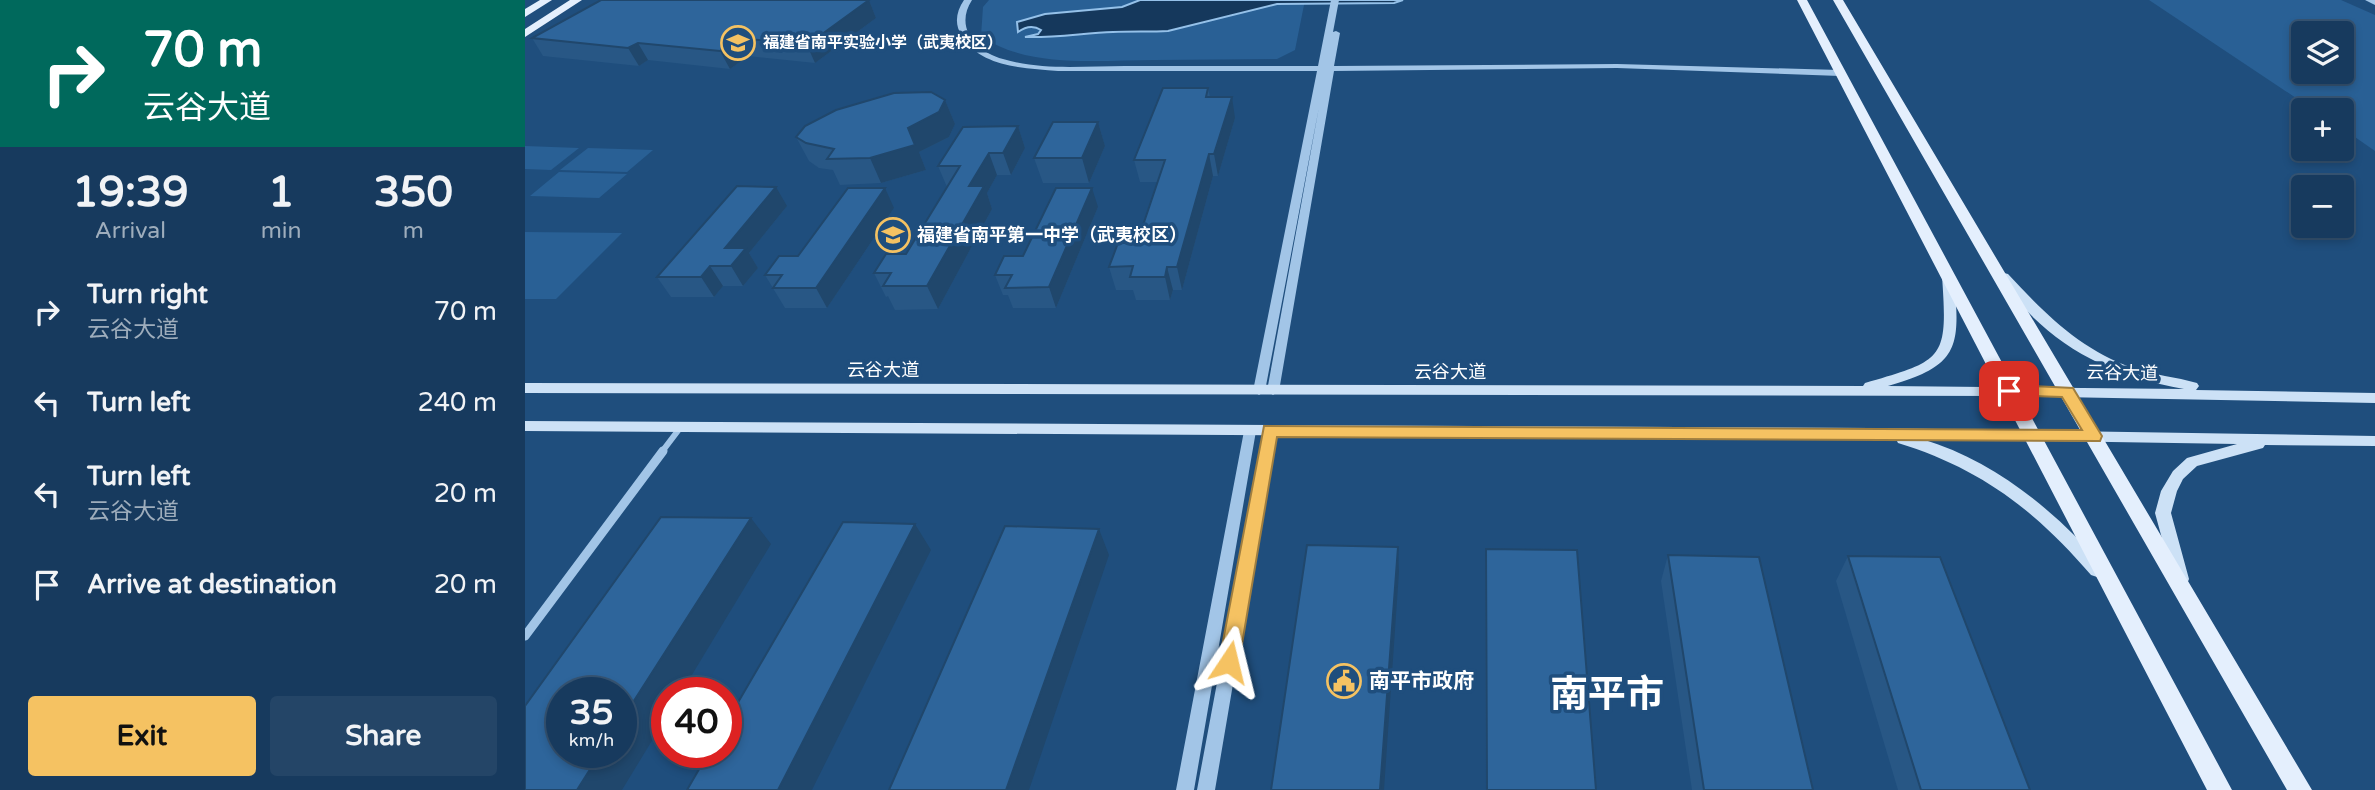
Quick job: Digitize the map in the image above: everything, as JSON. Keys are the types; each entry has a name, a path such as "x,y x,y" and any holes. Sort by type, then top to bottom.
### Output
{"main road":[{"path":"525,14 547,0"},
{"path":"525,34 577,0"},
{"path":"1802,0 2220,790"},
{"path":"1838,0 2300,790"},
{"path":"1993,264 2061,337 2092,357 2115,368 2146,377 2245,395"},
{"path":"1852,391 1927,368 1947,350 1951,333 1948,275"},
{"name":"云谷大道","path":"525,388 2009,391 2375,398"},
{"path":"525,426 1870,433 2375,440"},
{"path":"1870,433 1930,446 1992,474 2078,547 2113,588"},
{"path":"2187,597 2163,513 2169,491 2178,475 2192,462 2278,439"}],"street":[{"path":"968,0 964,5 960,25 967,41 983,54 1004,62 1058,69 1617,66 1840,73"},
{"path":"1266,391 1326,67 1335,0"},
{"path":"1331,37 1343,0"},
{"path":"2369,0 2375,3"},
{"path":"525,636 680,428"},
{"path":"1185,790 1250,431"},
{"path":"1206,790 1269,431"}],"shaded area":[{"path":"989,0 1305,0 1295,50 1277,59 1087,61 1020,54 981,36 983,7"},
{"path":"1140,0 1403,0 1394,3 1277,4 1168,31 1036,37 1025,37 1038,34 1041,30 1026,28 1018,32 1017,22 1045,14 1122,7"},
{"path":"2149,0 2341,0 2375,15 2375,151 2354,136 2354,98 2296,98"},
{"path":"525,146 579,148 551,170 525,169"},
{"path":"588,148 653,150 627,172 560,170"},
{"path":"559,172 627,174 599,198 530,196"},
{"path":"525,232 622,233 556,299 525,299"}],"building":[{"path":"601,0 869,0 807,45 739,38 720,51 638,43 628,48 532,38"},
{"path":"1163,88 1208,88 1206,97 1232,97 1214,154 1209,154 1177,267 1167,267 1165,277 1130,277 1133,266 1109,267 1118,243 1137,243 1165,160 1134,160"},
{"path":"931,92 945,100 939,112 908,128 915,145 870,158 827,159 834,149 806,143 796,137 805,126 836,110 894,93"},
{"path":"1053,122 1098,122 1082,158 1034,158"},
{"path":"1018,126 1003,153 989,153 969,186 984,186 927,286 883,286 891,273 874,273 886,254 906,254 960,166 938,166 963,127"},
{"path":"737,186 776,187 725,248 746,248 731,266 710,266 701,277 657,277"},
{"path":"848,188 885,188 816,288 773,288 782,275 765,275 779,256 798,256"},
{"path":"1056,188 1092,188 1049,287 1005,288 1012,275 995,275 1004,256 1023,256"},
{"path":"661,517 751,518 637,696 637,677 546,677 546,768 591,768 577,790 525,790 525,706"},
{"path":"843,522 915,524 778,790 687,790 700,768 742,768 742,696"},
{"path":"1005,526 1099,529 1006,790 889,790"},
{"name":"南平市政府","path":"1307,545 1398,547 1380,790 1271,790"},
{"name":"南平市政府","path":"1486,549 1577,550 1596,790 1487,790"},
{"path":"1668,555 1759,557 1813,790 1704,790"},
{"path":"1848,556 1940,557 2030,790 1921,790"}],"place":[{"name":"福建省南平实验小学（武夷校区）","path":"738,43"},
{"name":"福建省南平第一中学（武夷校区）","path":"893,235"},
{"name":"南平市政府","path":"1344,681"}],"district":[{"name":"南平市","path":"1607,695"}],"route":[{"path":"1229,662 1269,431 2094,436 2067,392 2009,391"}]}
